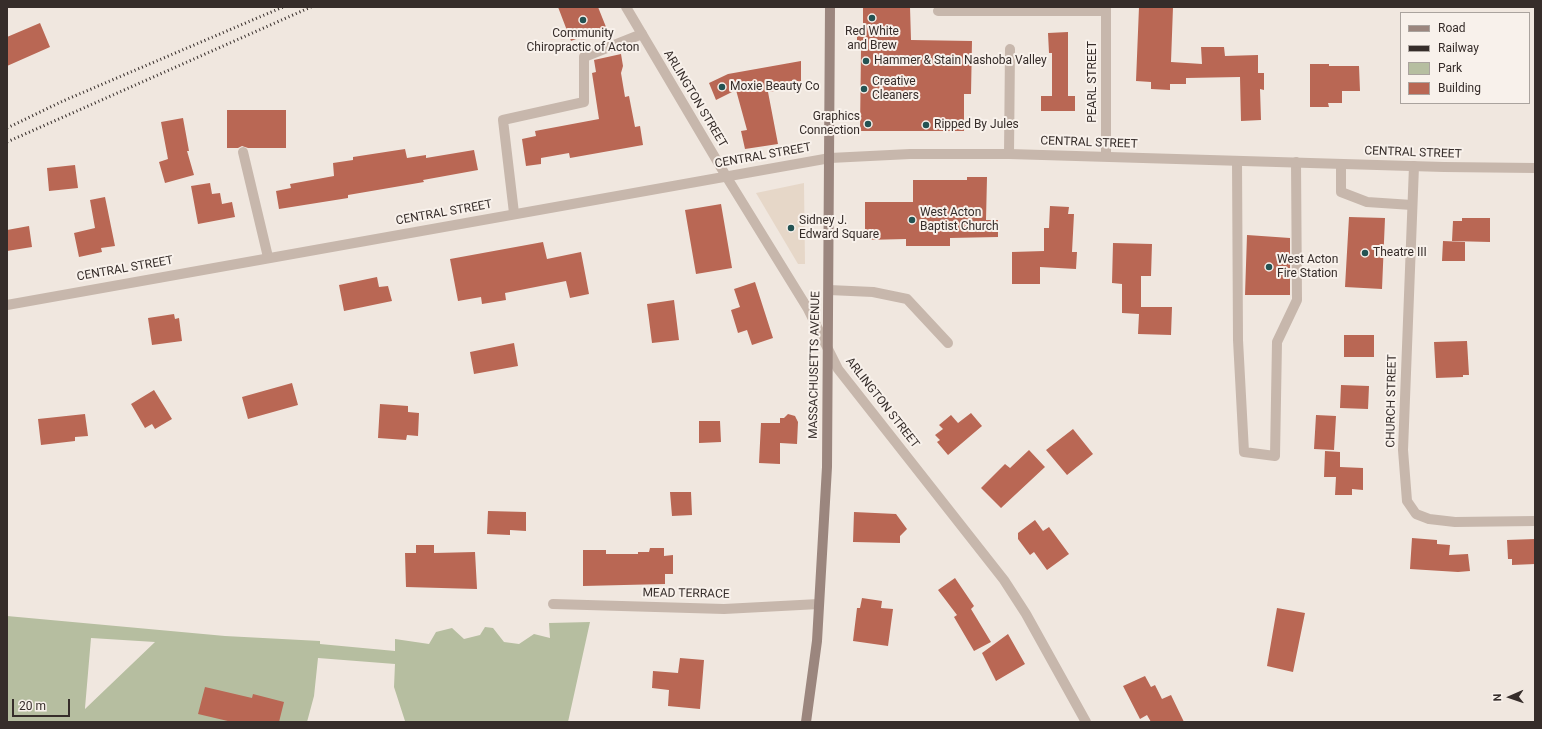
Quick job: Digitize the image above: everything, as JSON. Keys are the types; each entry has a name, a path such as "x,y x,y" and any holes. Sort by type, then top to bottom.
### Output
{"main road":[{"name":"MASSACHUSETTS AVENUE","path":"806,722 814,670 827,467 829,351 830,7"}],"street":[{"name":"ARLINGTON STREET","path":"626,7 726,176 808,309 838,370 1008,585 1086,722"},
{"path":"938,10 1106,9"},
{"name":"PEARL STREET","path":"1106,9 1106,156"},
{"path":"514,213 503,120 584,102 584,57 642,34"},
{"path":"1010,49 1010,154"},
{"path":"243,152 268,257"},
{"name":"CENTRAL STREET","path":"7,305 514,213 830,158 910,154 1010,154 1414,166 1535,168"},
{"path":"1237,161 1238,340 1244,452 1275,456 1276,342 1296,300 1296,162"},
{"path":"1341,164 1341,192 1367,202 1412,205"},
{"name":"CHURCH STREET","path":"1414,166 1403,450 1407,501 1416,514 1429,519 1455,522 1535,521"},
{"path":"829,290 874,292 907,299 948,343"},
{"name":"MEAD TERRACE","path":"553,604 724,608 819,604"}],"green space":[{"path":"7,616 225,636 320,641 320,644 395,651 395,639 429,644 436,632 452,628 464,639 480,635 485,627 493,628 504,642 519,644 534,634 550,638 549,623 590,622 568,722 403,722 405,721 394,687 395,664 318,658 314,696 307,722 7,722","holes":["91,638 155,642 85,709"]}],"shaded area":[{"name":"Sidney J. Edward Square","path":"804,183 805,264 798,264 756,193"}],"building":[{"name":"Community Chiropractic of Acton","path":"558,7 598,7 606,27 571,41"},
{"path":"863,7 910,7 911,40 972,41 971,94 964,94 964,131 860,131 861,50 857,50 857,30 863,30"},
{"path":"1139,7 1173,7 1171,62 1202,64 1201,47 1224,47 1225,56 1258,55 1258,73 1264,73 1264,90 1260,89 1261,120 1241,121 1240,77 1186,78 1186,84 1170,84 1170,90 1151,89 1151,82 1136,81"},
{"path":"40,23 50,47 7,66 7,37"},
{"path":"1068,32 1068,96 1075,96 1075,111 1041,111 1041,96 1052,96 1052,53 1049,53 1048,33"},
{"path":"621,54 623,66 621,73 625,97 629,96 635,127 640,126 643,145 570,158 569,153 541,158 541,164 526,166 522,139 536,136 535,131 599,119 592,73 596,72 594,60"},
{"path":"801,61 801,87 768,92 778,144 745,149 741,131 747,130 736,90 716,100 709,83 728,74"},
{"path":"1310,64 1329,64 1329,66 1359,66 1360,91 1342,91 1342,103 1328,103 1329,107 1310,107"},
{"path":"227,110 286,110 286,148 248,148 242,146 238,148 227,148"},
{"path":"183,118 189,151 187,151 194,175 165,183 159,162 168,159 161,122"},
{"path":"405,149 407,158 426,155 426,158 474,150 478,170 423,180 424,182 348,195 348,198 279,209 276,191 291,188 290,184 334,176 333,163 353,160 353,157"},
{"path":"75,165 78,188 49,191 47,168"},
{"name":"West Acton Baptist Church","path":"967,177 987,177 986,220 998,220 998,237 950,238 950,246 906,246 906,239 865,240 865,202 913,202 913,180 967,180"},
{"path":"210,183 212,194 220,193 222,204 232,202 235,217 198,224 191,186"},
{"path":"105,197 115,246 101,248 102,252 79,257 74,233 95,228 90,200"},
{"path":"721,204 732,268 696,274 685,210"},
{"path":"1050,206 1069,207 1068,214 1074,214 1072,252 1077,252 1076,269 1040,267 1040,284 1012,284 1012,252 1044,251 1044,228 1049,228"},
{"name":"Theatre III","path":"1349,217 1385,218 1382,289 1345,287"},
{"path":"1462,218 1490,218 1490,242 1452,241 1453,221 1462,221"},
{"path":"29,226 32,247 7,251 7,230"},
{"name":"West Acton Fire Station","path":"1247,235 1290,238 1290,295 1245,295"},
{"path":"1443,241 1465,242 1465,261 1442,261"},
{"path":"543,242 547,259 581,252 589,294 570,298 566,281 505,293 506,300 482,304 481,297 458,301 450,259"},
{"path":"1113,243 1152,244 1151,276 1141,276 1141,307 1172,307 1171,335 1138,334 1139,314 1122,313 1122,284 1112,283"},
{"path":"377,277 379,287 388,286 392,301 344,311 339,285"},
{"path":"755,282 773,338 752,345 747,330 738,333 731,310 740,307 734,289"},
{"path":"674,300 679,340 652,343 647,304"},
{"path":"174,314 175,319 179,318 182,341 152,345 148,318"},
{"path":"1344,335 1374,335 1374,357 1344,357"},
{"path":"1467,341 1469,375 1463,375 1463,377 1436,378 1434,342"},
{"path":"514,343 518,366 474,374 470,352"},
{"path":"292,383 298,405 248,419 242,397"},
{"path":"1341,385 1369,386 1368,409 1340,408"},
{"path":"154,390 172,419 155,429 152,424 145,428 131,404"},
{"path":"380,404 408,406 408,412 419,413 418,436 407,435 406,440 378,438"},
{"path":"971,413 982,426 948,455 937,442 940,440 935,435 943,429 939,425 951,415 958,423"},
{"path":"85,414 88,436 75,437 75,441 41,445 38,419"},
{"path":"788,414 795,416 798,422 797,444 780,443 780,464 759,463 761,423 780,423 780,418 784,418"},
{"path":"1316,415 1336,416 1334,450 1314,449"},
{"path":"699,421 720,421 721,442 699,443"},
{"path":"1073,429 1093,454 1067,475 1046,450"},
{"path":"1029,450 1045,467 1001,508 981,488 1005,464 1010,468"},
{"path":"1325,451 1340,452 1340,467 1363,468 1363,490 1352,489 1352,495 1335,495 1336,477 1324,477"},
{"path":"670,492 691,492 692,515 672,516"},
{"path":"488,511 526,512 526,531 510,530 510,535 487,534"},
{"path":"854,512 896,514 907,529 900,536 900,543 853,542"},
{"path":"1035,520 1043,531 1049,527 1069,554 1047,570 1034,552 1030,555 1018,539 1018,533"},
{"path":"1412,538 1437,540 1437,544 1450,545 1449,555 1468,554 1470,571 1458,572 1410,569"},
{"path":"1535,539 1535,564 1512,565 1512,559 1508,559 1507,540"},
{"path":"416,545 434,545 434,553 475,552 477,589 406,587 405,553 416,553"},
{"path":"650,548 664,548 664,556 673,555 673,574 665,574 665,584 583,586 583,550 606,550 606,554 638,554 638,552 649,552"},
{"path":"955,578 974,606 971,609 991,642 974,651 954,617 957,615 938,590"},
{"path":"862,598 882,601 881,608 893,609 888,646 853,641 857,608 860,608"},
{"path":"1277,608 1305,613 1293,672 1267,666"},
{"path":"1008,634 1025,664 996,681 982,653"},
{"path":"680,658 704,660 700,709 668,706 669,690 652,688 653,671 678,673"},
{"path":"1145,676 1151,687 1155,685 1162,699 1171,695 1184,722 1151,722 1147,715 1140,719 1123,686"},
{"path":"205,687 252,698 253,694 284,702 279,722 232,722 198,714"}],"railway":[{"path":"7,128 63,101 283,7"},
{"path":"7,142 311,7"}],"place":[{"name":"Red White and Brew","path":"872,18"},
{"name":"Community Chiropractic of Acton","path":"583,20"},
{"name":"Hammer & Stain Nashoba Valley","path":"866,61"},
{"name":"Moxie Beauty Co","path":"722,87"},
{"name":"Creative Cleaners","path":"864,89"},
{"name":"Graphics Connection","path":"868,124"},
{"name":"Ripped By Jules","path":"926,125"},
{"name":"West Acton Baptist Church","path":"912,220"},
{"name":"Sidney J. Edward Square","path":"791,228"},
{"name":"Theatre III","path":"1365,253"},
{"name":"West Acton Fire Station","path":"1269,267"}]}
